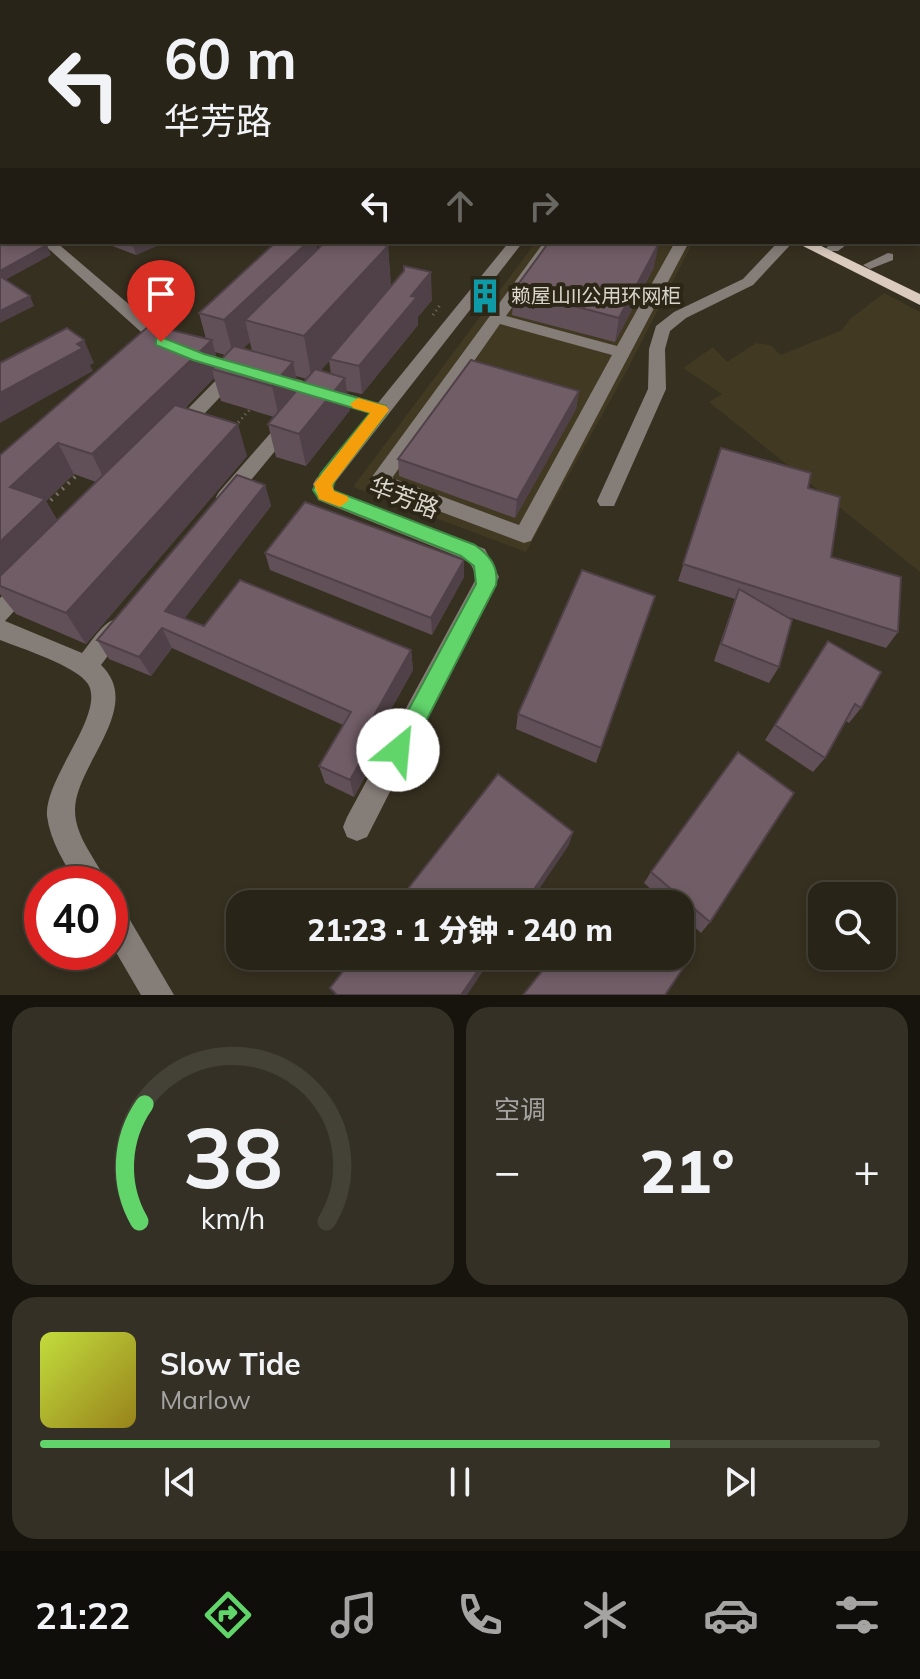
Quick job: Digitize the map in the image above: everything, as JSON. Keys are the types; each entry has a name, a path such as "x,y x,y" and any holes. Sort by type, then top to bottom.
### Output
{"main road":[{"path":"806,244 920,300"},
{"path":"832,244 920,289"}],"street":[{"path":"50,244 163,348"},
{"name":"华芳路","path":"357,827 488,577 477,555 325,495 322,490 327,478 380,410 514,244"},
{"path":"550,244 379,481 524,535 681,244"},
{"path":"607,501 657,389 657,349 662,329 670,321 748,282 784,244"},
{"path":"870,265 888,257"},
{"path":"495,318 623,353"},
{"path":"212,361 243,364 277,380 319,386 380,410"},
{"path":"162,446 243,364"},
{"path":"215,511 319,386"},
{"path":"0,613 43,568"},
{"path":"86,666 135,606"},
{"path":"0,629 86,666 93,670 101,684 102,703 96,726 61,804 62,825 84,866"},
{"path":"128,944 158,995"}],"path":[{"path":"225,437 277,380"},
{"path":"44,506 88,464"}],"shaded area":[{"path":"535,244 692,244 626,372 526,552 353,487"},
{"path":"884,293 920,312 920,572 709,402 722,394 683,368 713,347 727,362 756,343 770,345 781,355 842,330 850,319"}],"building":[{"path":"0,244 47,245 0,271"},
{"path":"274,244 306,244 224,320 199,313"},
{"path":"323,244 388,246 304,336 245,320"},
{"path":"548,244 658,244 619,318 514,290"},
{"path":"404,266 431,272 411,296 417,297 359,366 329,359 404,271"},
{"path":"0,276 30,296 0,311"},
{"path":"150,325 212,340 92,454 58,443 10,487 45,499 0,542 0,455"},
{"path":"67,328 84,340 77,344 83,348 0,393 0,363"},
{"path":"234,346 293,362 272,386 212,369"},
{"path":"471,360 579,391 517,500 398,459"},
{"path":"315,369 345,378 299,434 268,424"},
{"path":"175,405 238,424 66,613 0,586 0,576"},
{"path":"721,448 811,473 808,488 840,497 831,557 901,577 898,632 683,564"},
{"path":"237,475 265,485 165,611 204,626 240,580 411,650 357,746 367,750 350,780 319,766 351,712 162,628 139,657 97,640"},
{"path":"305,502 464,560 431,618 265,553"},
{"path":"582,570 655,596 601,748 518,714"},
{"path":"739,589 792,620 779,667 721,644"},
{"path":"828,641 881,672 861,708 855,704 825,758 775,725"},
{"path":"738,752 794,793 710,922 694,908 694,890 672,890 651,872"},
{"path":"498,774 573,832 534,890 407,890"},
{"path":"344,970 478,970 461,995 337,995 330,988"},
{"path":"543,970 682,970 665,995 523,995"}],"slow traffic":[{"path":"340,500 325,495 323,484 380,410 358,404"}],"place":[{"name":"赖屋山II公用环网柜","path":"485,296"}],"route":[{"path":"161,342 198,357 380,410 323,484 325,495 468,551 483,562 488,577 486,585 398,750"}]}
